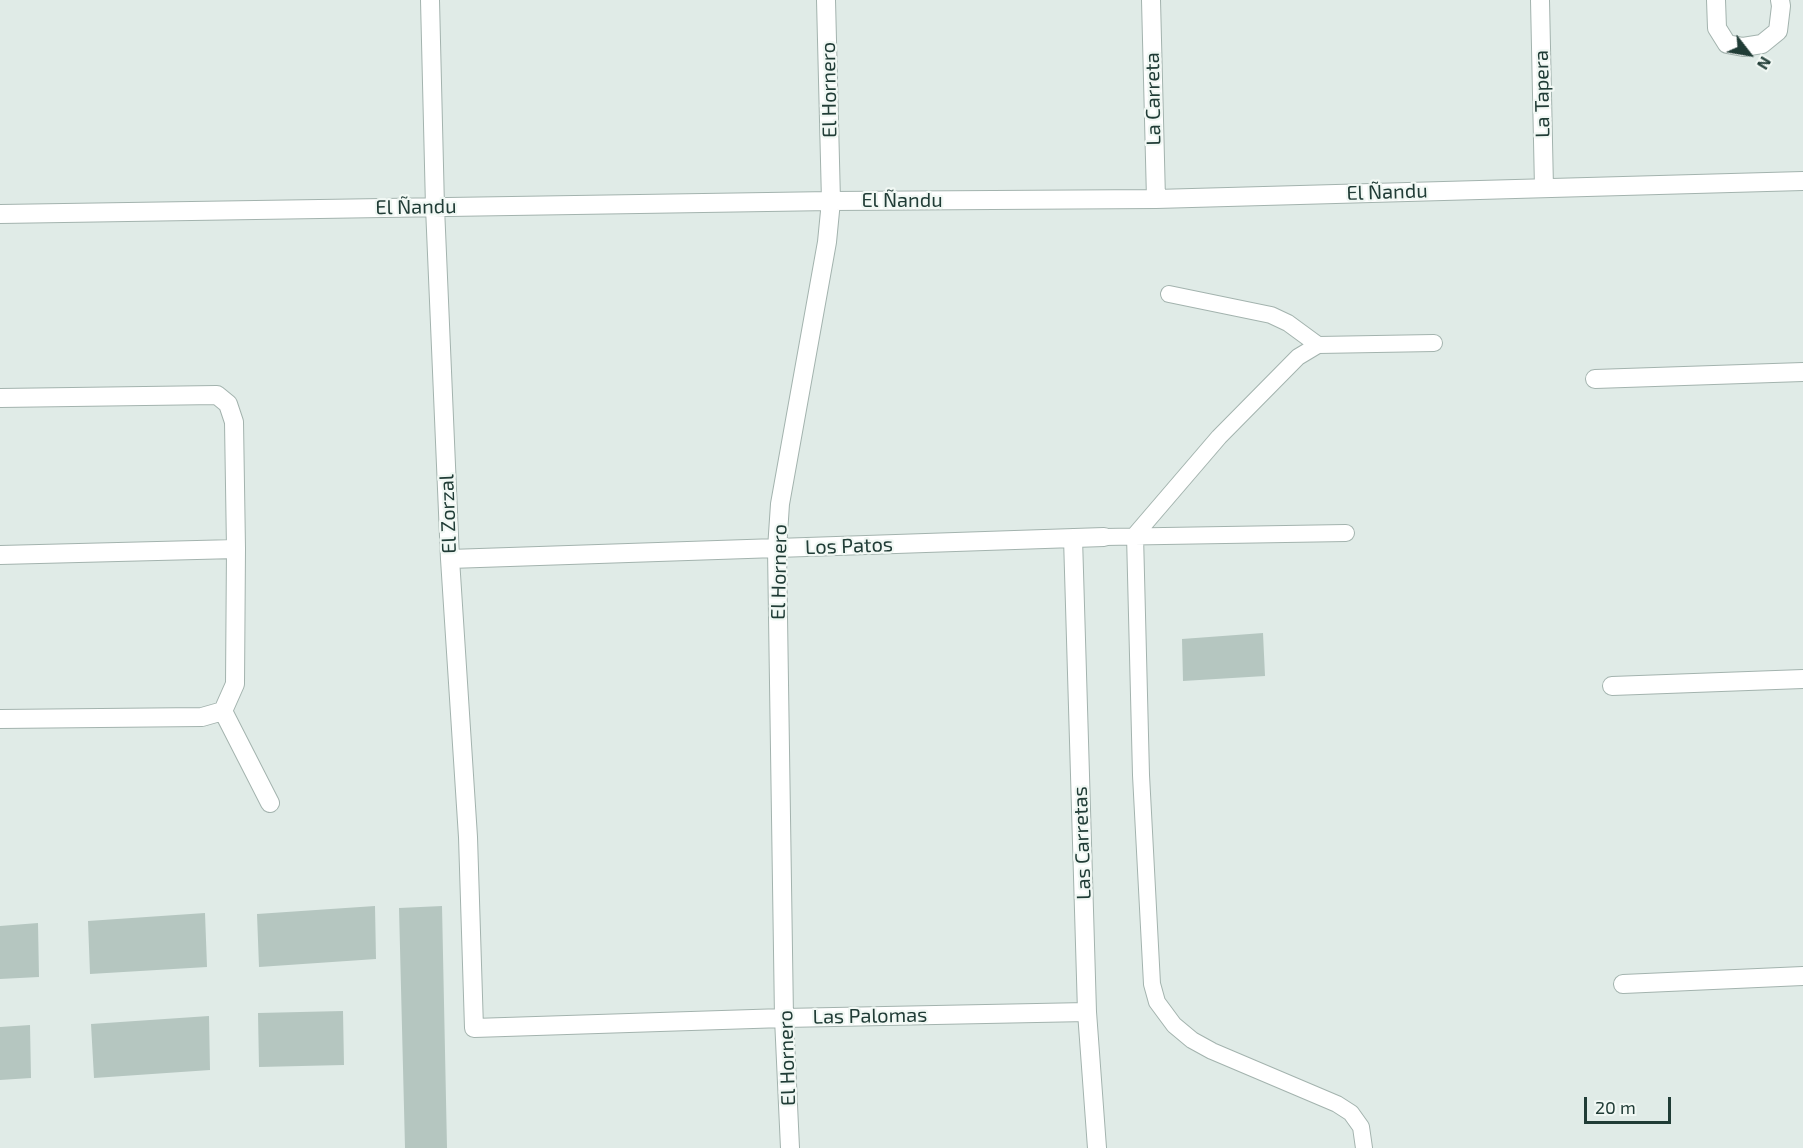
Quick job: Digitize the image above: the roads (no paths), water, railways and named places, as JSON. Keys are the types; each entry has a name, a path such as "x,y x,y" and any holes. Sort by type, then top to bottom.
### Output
{"street":[{"name":"El Zorzal","path":"430,0 435,207 450,559 468,837 474,1028"},
{"name":"El Hornero","path":"790,1148 784,1018 777,549 780,504 827,242 831,201 826,0"},
{"name":"La Carreta","path":"1151,0 1156,199"},
{"name":"La Tapera","path":"1540,0 1544,188"},
{"path":"1716,0 1717,28 1727,44 1743,47 1762,44 1778,31 1780,0"},
{"name":"El Ñandu","path":"0,214 831,201 1156,199 1803,181"},
{"path":"1595,379 1803,372"},
{"path":"0,398 217,394 228,404 234,422 235,684 224,711 270,803"},
{"name":"Los Patos","path":"450,559 1104,537"},
{"name":"Las Carretas","path":"1073,538 1087,1012 1097,1148"},
{"path":"0,555 236,549"},
{"path":"1612,686 1803,679"},
{"path":"0,719 201,717 224,711"},
{"path":"1623,984 1803,976"},
{"name":"Las Palomas","path":"474,1028 784,1018 1087,1012"}],"lane":[{"path":"1169,294 1271,315 1288,323 1318,345"},
{"path":"1364,1148 1361,1127 1351,1113 1337,1104 1212,1051 1192,1040 1174,1025 1157,1002 1152,984 1141,775 1135,535 1220,437 1298,357 1318,345 1434,343"},
{"path":"1104,537 1346,533"}]}
